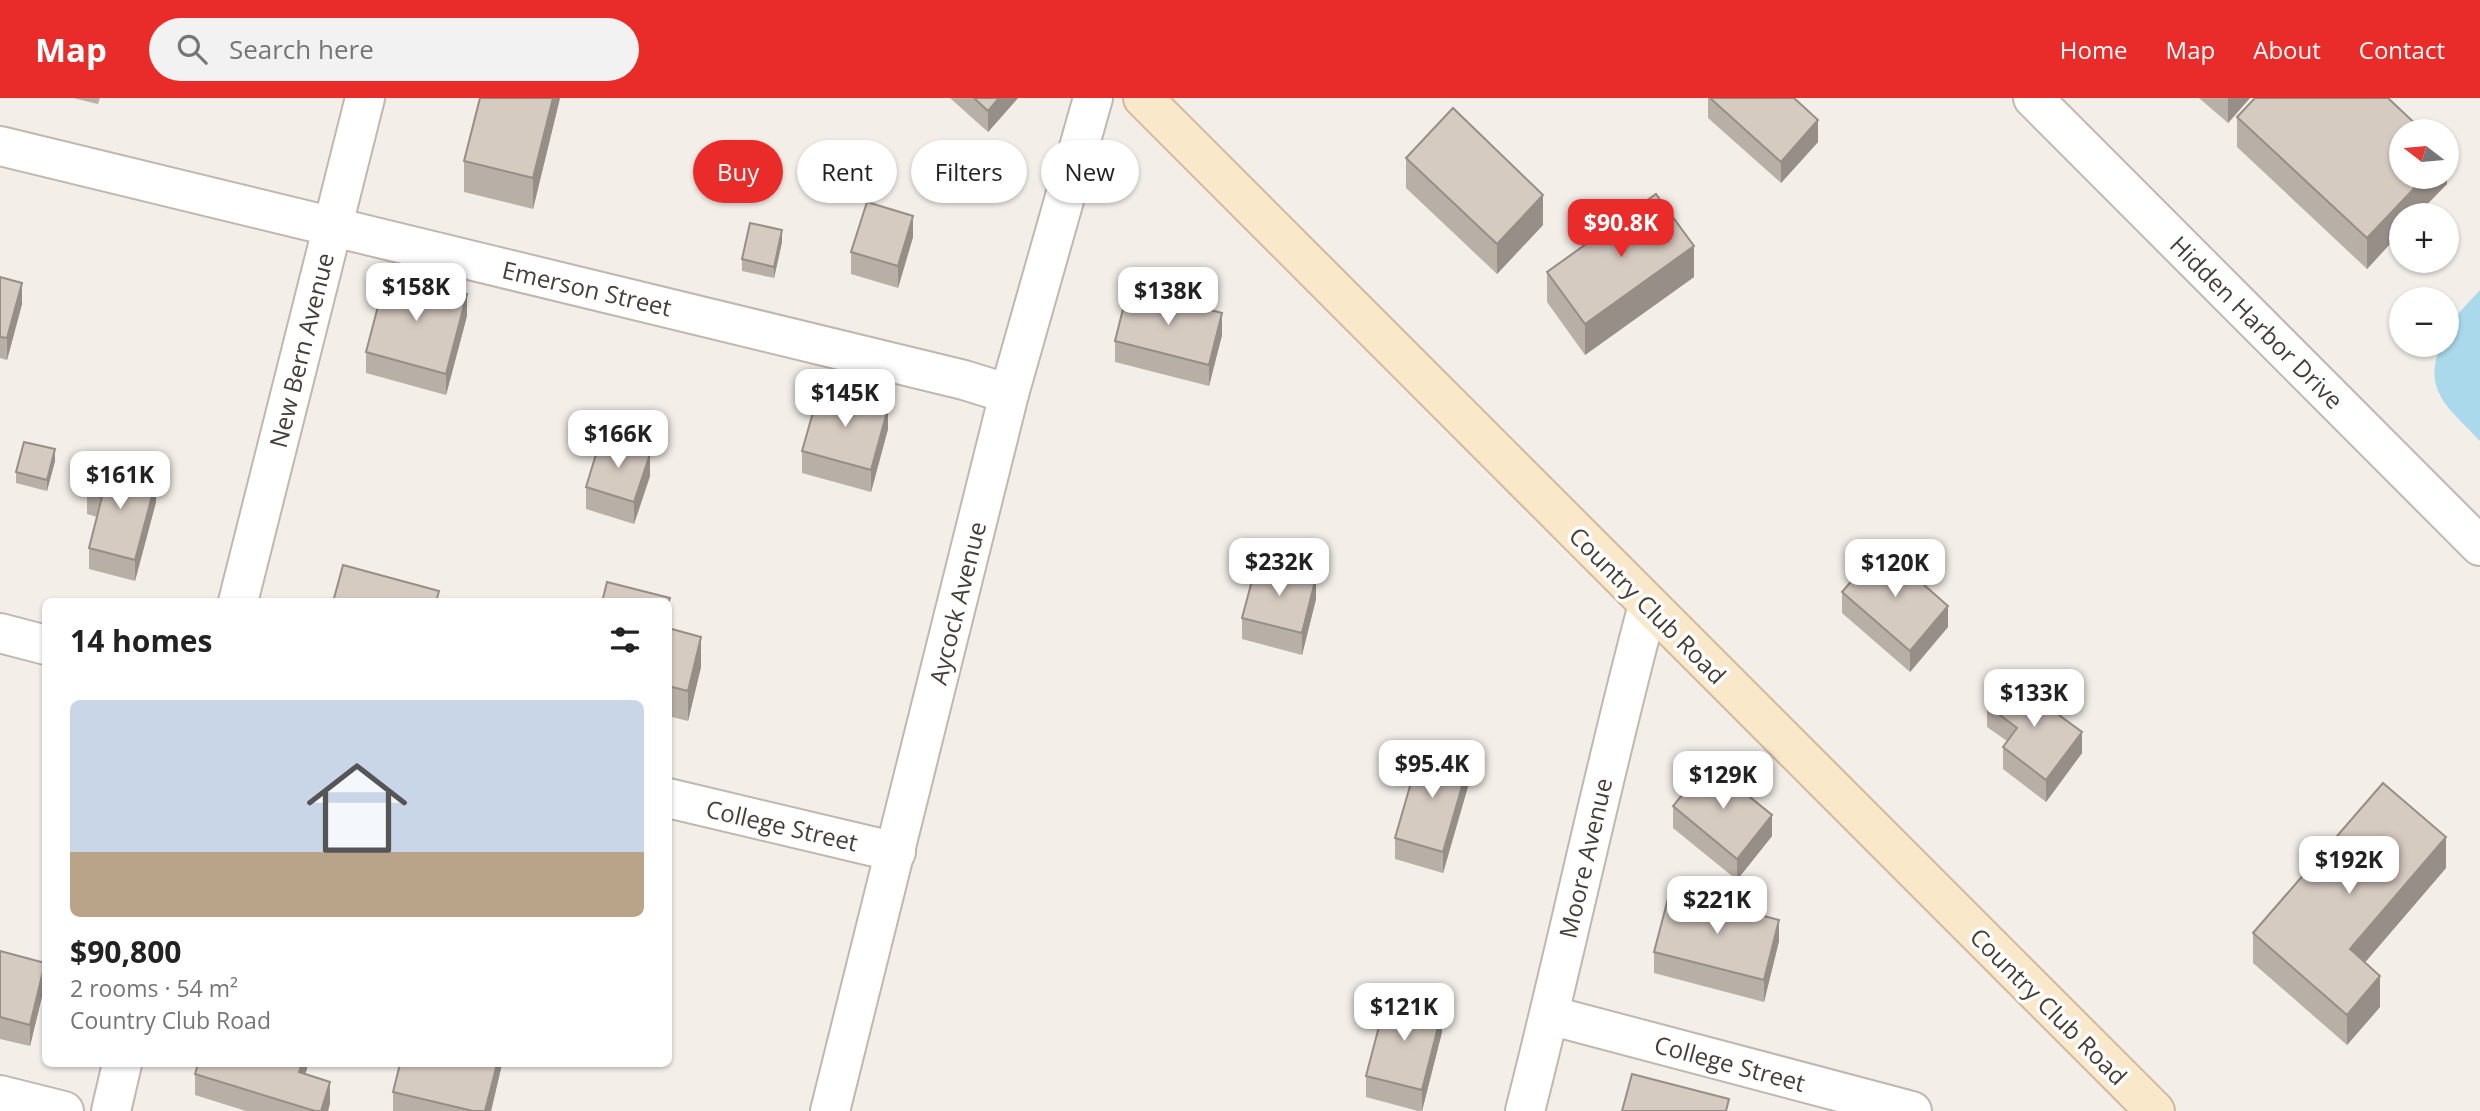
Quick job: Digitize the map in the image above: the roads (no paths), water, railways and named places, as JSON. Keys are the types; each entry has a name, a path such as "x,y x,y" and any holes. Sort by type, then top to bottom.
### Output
{"street":[{"name":"New Bern Avenue","path":"239,598 365,98"},
{"name":"Aycock Avenue","path":"830,1111 1009,394 1093,98"},
{"name":"Country Club Road","path":"1143,98 2155,1111"},
{"name":"Hidden Harbor Drive","path":"2033,98 2480,546"},
{"name":"Emerson Street","path":"0,146 332,228 662,305 964,380 1009,394"},
{"name":"Moore Avenue","path":"1525,1111 1623,695 1648,605"},
{"path":"0,633 42,644"},
{"name":"College Street","path":"672,799 896,852"},
{"name":"College Street","path":"1549,1015 1912,1111"},
{"path":"111,1111 121,1067"},
{"path":"0,1095 64,1111"}],"water":[{"path":"2480,290 2480,441 2442,399 2435,375 2437,357 2459,357 2459,314"}]}
